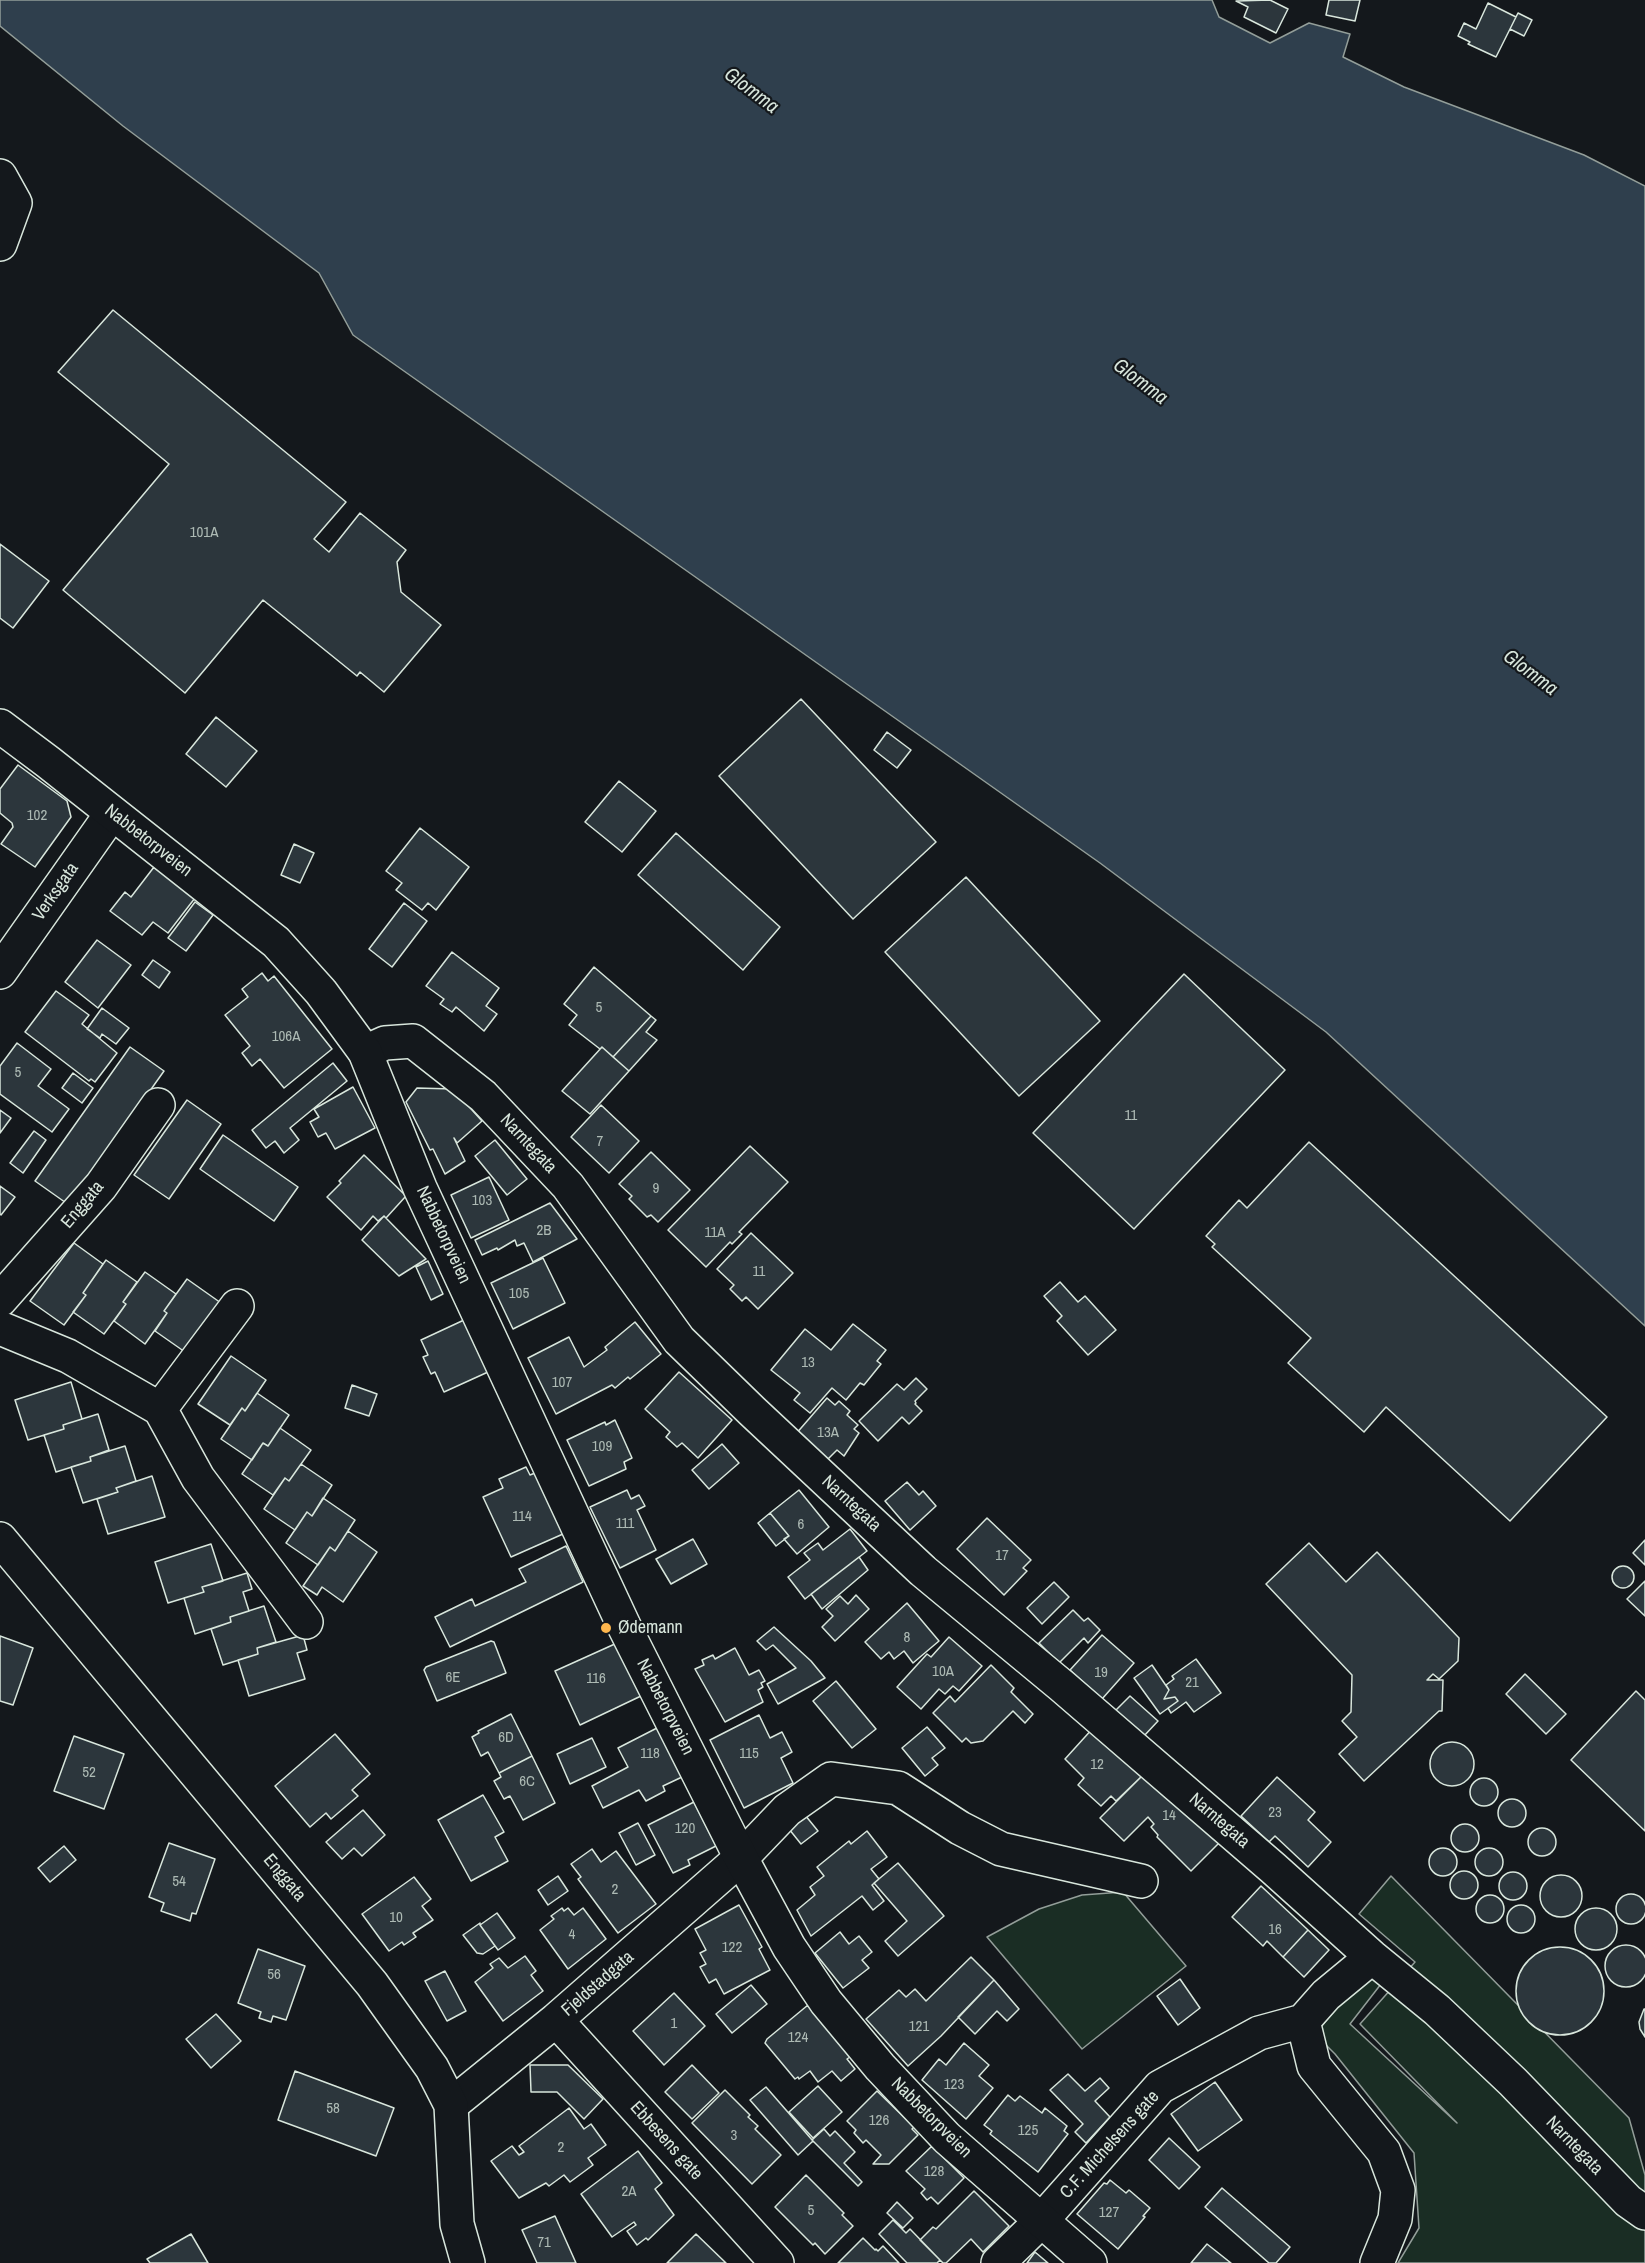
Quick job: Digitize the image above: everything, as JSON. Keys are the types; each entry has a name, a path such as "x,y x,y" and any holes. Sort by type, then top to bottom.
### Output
{"street":[{"path":"0,176 15,202 0,243"},
{"name":"Nabbetorpveien","path":"0,726 276,942 321,992 366,1052 420,1188 624,1626 741,1858 789,1947 826,2002 880,2067 947,2138 1090,2263"},
{"name":"Verksgata","path":"0,972 112,813"},
{"name":"Narntegata","path":"366,1052 385,1043 413,1041 483,1096 568,1186 679,1340 752,1411 923,1571 1097,1716 1372,1957 1437,2010 1513,2082 1628,2201 1645,2213"},
{"name":"Enggata","path":"0,1300 100,1186 158,1105"},
{"path":"160,1410 237,1306"},
{"path":"0,1328 68,1356 160,1410 198,1478 306,1622"},
{"name":"Enggata","path":"0,1539 372,1984 432,2068 451,2105 457,2224 468,2263"},
{"path":"741,1858 787,1810 831,1779 898,1788 960,1828 1001,1849 1141,1881"},
{"name":"Fjeldstadgata","path":"451,2105 556,2020 741,1858"},
{"path":"1372,1957 1326,1995 1303,2021 1314,2067 1384,2152 1398,2190 1395,2219 1377,2263"},
{"name":"Ebbesens gate","path":"556,2020 777,2263"},
{"name":"C.F. Michelsens gate","path":"998,2263 1041,2221 1160,2087 1259,2033 1303,2021"}],"green space":[{"path":"1391,1876 1629,2118 1645,2175 1645,2263 1398,2263 1419,2228 1414,2153 1335,2054 1315,2034 1367,1972 1381,1984 1350,2024 1457,2123 1360,2024 1415,1962 1359,1914"},
{"path":"1123,1892 1186,1966 1082,2049 987,1937 1039,1909 1082,1895"}],"water":[{"name":"Glomma","path":"0,0 1212,0 1219,17 1270,43 1309,23 1350,34 1343,57 1404,87 1584,155 1645,186 1645,1326 1326,1032 1100,863 353,335 319,273 123,126 0,26"}],"building":[{"path":"1270,0 1288,9 1276,33 1244,17 1248,7 1236,1"},
{"path":"1329,0 1360,0 1355,21 1326,15"},
{"path":"1488,3 1516,17 1496,57 1468,44 1470,42 1458,36 1464,23 1476,29"},
{"path":"1518,13 1532,20 1524,36 1510,29"},
{"path":"113,310 346,502 314,539 329,552 360,513 406,550 397,562 401,592 441,625 384,692 360,672 357,676 263,600 185,693 63,590 169,464 58,372"},
{"path":"0,544 49,581 13,628 0,618"},
{"path":"801,699 936,842 853,919 719,776"},
{"path":"216,717 257,751 226,787 186,754"},
{"path":"887,732 911,750 897,768 874,750"},
{"path":"18,765 67,801 71,817 35,867 1,844 13,827 12,823 0,813 0,789"},
{"path":"619,781 656,811 622,852 585,822"},
{"path":"420,828 469,867 436,910 428,903 422,910 396,890 402,883 386,871"},
{"path":"676,833 780,927 743,970 638,875"},
{"path":"294,844 314,853 300,883 281,875"},
{"path":"154,867 195,898 168,933 153,922 142,935 110,911 125,892 131,897"},
{"path":"966,877 1100,1021 1019,1096 885,952"},
{"path":"195,902 213,915 186,951 168,938"},
{"path":"404,903 427,921 392,967 369,949"},
{"path":"97,940 131,965 98,1008 65,982"},
{"path":"452,952 499,988 486,1006 497,1014 484,1031 456,1007 452,1012 440,1004 444,999 426,986"},
{"path":"153,960 170,972 159,988 142,975"},
{"path":"594,967 651,1016 613,1057 569,1025 577,1015 564,1004"},
{"path":"262,973 268,981 274,976 332,1049 284,1088 260,1059 252,1066 242,1053 250,1046 225,1015 248,997 242,989"},
{"path":"1184,974 1285,1070 1134,1229 1033,1133"},
{"path":"56,991 89,1015 82,1024 117,1053 95,1082 91,1079 89,1081 25,1032"},
{"path":"102,1008 129,1028 116,1044 102,1034 100,1038 87,1029"},
{"path":"651,1016 656,1020 646,1032 657,1040 629,1071 613,1057"},
{"path":"17,1043 51,1069 38,1086 69,1109 52,1132 0,1094 0,1066"},
{"path":"130,1047 164,1071 69,1205 35,1181"},
{"path":"602,1047 629,1071 590,1114 562,1091"},
{"path":"333,1063 347,1081 290,1128 299,1140 284,1153 275,1141 266,1148 252,1130"},
{"path":"73,1073 93,1088 82,1103 62,1088"},
{"path":"353,1087 375,1128 335,1149 326,1133 318,1137 310,1122 319,1117 314,1109"},
{"path":"417,1088 453,1089 482,1121 457,1143 454,1138 465,1161 445,1174 406,1102"},
{"path":"187,1100 221,1124 169,1199 134,1175"},
{"path":"601,1105 639,1141 609,1173 571,1137"},
{"path":"0,1110 11,1118 0,1133"},
{"path":"34,1131 46,1140 23,1173 10,1163"},
{"path":"223,1135 298,1187 274,1221 200,1169"},
{"path":"495,1140 527,1179 507,1195 475,1156"},
{"path":"1309,1142 1607,1417 1510,1521 1386,1407 1364,1432 1288,1363 1311,1338 1212,1247 1215,1244 1206,1236 1239,1200 1247,1208"},
{"path":"750,1146 788,1182 739,1232 742,1234 732,1244 730,1242 706,1267 668,1230"},
{"path":"651,1152 690,1190 658,1222 651,1215 647,1217 629,1199 632,1196 619,1184"},
{"path":"364,1155 406,1196 386,1218 384,1216 378,1221 373,1216 361,1230 327,1197"},
{"path":"489,1177 509,1220 471,1238 451,1195"},
{"path":"0,1186 15,1197 1,1215 0,1214"},
{"path":"550,1203 577,1239 533,1262 524,1243 517,1246 515,1240 498,1250 497,1248 482,1255 475,1240"},
{"path":"384,1216 426,1259 399,1276 362,1240"},
{"path":"751,1233 793,1273 758,1309 746,1297 742,1301 730,1289 734,1285 717,1269"},
{"path":"74,1243 103,1264 83,1293 86,1295 64,1325 30,1301"},
{"path":"543,1258 565,1303 513,1329 491,1283"},
{"path":"106,1260 137,1282 123,1302 126,1304 104,1334 73,1312 86,1295 83,1293"},
{"path":"428,1261 443,1294 431,1300 416,1267"},
{"path":"145,1272 176,1294 164,1311 167,1313 145,1344 114,1321 126,1304 123,1302"},
{"path":"187,1279 221,1303 185,1352 155,1331 167,1313 164,1311"},
{"path":"1060,1282 1078,1302 1085,1296 1116,1330 1088,1355 1057,1321 1062,1316 1044,1296"},
{"path":"464,1320 488,1372 444,1392 435,1372 431,1374 423,1357 428,1355 421,1340"},
{"path":"635,1322 661,1354 615,1388 612,1385 556,1414 528,1358 569,1337 584,1367 607,1350 605,1347"},
{"path":"853,1324 886,1350 877,1361 881,1364 864,1385 860,1383 846,1400 832,1388 810,1413 794,1400 800,1393 771,1370 805,1329 831,1350"},
{"path":"231,1356 266,1380 245,1411 242,1408 230,1425 198,1404"},
{"path":"679,1372 732,1420 698,1458 682,1443 677,1447 666,1437 670,1432 645,1409"},
{"path":"916,1378 927,1389 915,1401 922,1411 909,1424 902,1417 878,1441 859,1421 897,1384 904,1390"},
{"path":"71,1382 82,1419 63,1425 64,1429 28,1440 15,1400"},
{"path":"352,1385 377,1394 369,1416 345,1408"},
{"path":"257,1393 289,1415 268,1446 263,1443 252,1460 221,1439 242,1408 245,1411"},
{"path":"827,1398 835,1405 839,1401 850,1411 847,1415 858,1425 854,1429 859,1433 844,1456 837,1450 826,1461 795,1435"},
{"path":"98,1414 109,1450 90,1457 91,1461 56,1472 44,1435 64,1429 63,1425"},
{"path":"615,1420 632,1458 624,1462 626,1469 589,1486 567,1440 605,1422 606,1425"},
{"path":"280,1428 311,1450 289,1481 285,1478 273,1495 242,1474 263,1443 268,1446"},
{"path":"722,1444 739,1463 709,1489 692,1470"},
{"path":"125,1446 136,1481 116,1488 118,1492 83,1503 71,1467 91,1461 90,1457"},
{"path":"301,1464 332,1485 312,1516 307,1512 295,1530 264,1509 285,1478 289,1481"},
{"path":"526,1467 530,1475 535,1473 563,1534 511,1557 483,1497 503,1488 499,1479"},
{"path":"152,1476 165,1517 108,1534 97,1499 118,1492 116,1488"},
{"path":"907,1482 919,1495 923,1491 936,1506 910,1530 885,1501"},
{"path":"627,1490 631,1499 639,1495 645,1506 637,1510 656,1550 620,1568 590,1507"},
{"path":"799,1490 829,1527 797,1554 784,1539 789,1536 770,1513"},
{"path":"323,1498 355,1520 335,1551 330,1547 318,1565 286,1543 307,1512 312,1516"},
{"path":"770,1513 789,1536 776,1546 758,1523"},
{"path":"987,1518 1031,1560 1023,1568 1027,1571 1004,1595 957,1549"},
{"path":"850,1529 867,1551 805,1599 788,1577 810,1560 804,1553 818,1543 823,1550"},
{"path":"348,1531 377,1552 343,1602 322,1587 317,1595 303,1586 330,1547 335,1551"},
{"path":"693,1539 707,1564 671,1584 656,1559"},
{"path":"1645,1540 1645,1565 1633,1553"},
{"path":"1309,1543 1346,1582 1377,1552 1459,1638 1458,1661 1439,1679 1433,1674 1427,1680 1443,1680 1442,1711 1439,1711 1364,1781 1339,1754 1357,1737 1342,1721 1351,1712 1352,1675 1266,1584"},
{"path":"211,1544 223,1581 202,1587 204,1592 168,1603 155,1562"},
{"path":"566,1546 583,1582 450,1647 435,1617 472,1599 475,1606 526,1582 519,1569"},
{"path":"859,1557 868,1570 822,1609 811,1594"},
{"path":"1619,1566 1627,1566 1634,1573 1634,1581 1627,1588 1619,1588 1612,1581 1612,1573"},
{"path":"247,1573 252,1589 243,1592 249,1611 230,1617 231,1622 195,1634 184,1598 204,1592 202,1587"},
{"path":"1645,1581 1645,1616 1627,1599"},
{"path":"1054,1582 1069,1597 1042,1624 1027,1608"},
{"path":"856,1595 869,1609 835,1641 822,1627 833,1616 826,1609 840,1596 848,1604"},
{"path":"907,1603 939,1641 913,1663 904,1651 894,1659 889,1652 881,1659 865,1642"},
{"path":"264,1606 276,1642 257,1648 258,1654 223,1665 211,1629 231,1622 230,1617"},
{"path":"1073,1610 1084,1621 1088,1618 1100,1630 1088,1643 1084,1638 1059,1663 1039,1643"},
{"path":"774,1627 811,1661 825,1678 778,1704 767,1684 796,1668 773,1645 766,1650 757,1641"},
{"path":"303,1635 307,1650 297,1653 305,1679 249,1696 238,1660 258,1654 257,1648"},
{"path":"1102,1635 1134,1663 1102,1699 1070,1670"},
{"path":"0,1636 33,1648 13,1705 0,1701"},
{"path":"949,1637 982,1666 959,1691 953,1686 945,1694 939,1689 921,1709 897,1687 927,1654 931,1657"},
{"path":"491,1641 494,1642 506,1673 437,1701 424,1670 426,1667"},
{"path":"617,1643 641,1696 580,1725 555,1671"},
{"path":"735,1648 749,1675 759,1670 765,1681 761,1683 763,1687 758,1690 763,1702 725,1722 695,1669 704,1665 702,1660 713,1655 715,1659"},
{"path":"1196,1659 1221,1693 1194,1712 1186,1702 1171,1713 1168,1708 1178,1701 1175,1697 1164,1699 1169,1690 1166,1685 1174,1679 1172,1676"},
{"path":"991,1665 1014,1688 1011,1692 1033,1714 1025,1723 1013,1711 983,1741 971,1743 966,1738 962,1742 933,1713 950,1696 955,1702"},
{"path":"1152,1665 1169,1690 1164,1699 1175,1697 1178,1701 1160,1714 1134,1678"},
{"path":"1525,1674 1566,1714 1546,1734 1506,1694"},
{"path":"836,1681 876,1729 852,1748 813,1701"},
{"path":"1636,1691 1645,1700 1645,1831 1571,1760"},
{"path":"1130,1696 1158,1721 1143,1737 1115,1711"},
{"path":"511,1714 532,1756 499,1773 488,1752 481,1756 472,1737 479,1733 478,1731"},
{"path":"759,1715 770,1738 782,1732 792,1752 781,1758 793,1783 744,1808 710,1740"},
{"path":"927,1727 945,1748 932,1758 938,1765 925,1776 902,1748"},
{"path":"1094,1727 1145,1773 1116,1801 1111,1796 1101,1806 1078,1785 1084,1778 1065,1759"},
{"path":"657,1728 682,1777 663,1786 665,1791 646,1801 639,1790 603,1808 592,1786 628,1767 618,1748"},
{"path":"335,1734 370,1774 352,1790 358,1796 331,1819 326,1813 310,1827 275,1786"},
{"path":"74,1736 124,1754 104,1809 54,1791"},
{"path":"592,1738 606,1767 570,1784 557,1754"},
{"path":"1452,1742 1461,1743 1468,1748 1473,1755 1473,1773 1468,1780 1461,1785 1452,1786 1443,1785 1436,1780 1431,1773 1430,1764 1431,1755 1436,1748 1443,1743"},
{"path":"532,1756 555,1803 523,1820 510,1796 504,1799 494,1781 501,1777 499,1773"},
{"path":"1145,1773 1219,1843 1191,1871 1157,1837 1158,1835 1151,1827 1154,1824 1148,1817 1124,1841 1100,1818"},
{"path":"1277,1777 1315,1812 1308,1820 1331,1842 1308,1867 1275,1836 1269,1842 1241,1816"},
{"path":"1484,1778 1494,1782 1498,1792 1494,1802 1484,1806 1474,1802 1470,1792 1474,1782"},
{"path":"483,1795 504,1832 495,1837 508,1861 471,1881 438,1820"},
{"path":"1512,1799 1522,1803 1526,1813 1522,1823 1512,1827 1502,1823 1498,1813 1502,1803"},
{"path":"694,1802 716,1846 688,1860 690,1865 673,1873 648,1825"},
{"path":"363,1810 385,1835 362,1856 354,1848 342,1859 326,1842"},
{"path":"805,1815 818,1831 801,1844 789,1829"},
{"path":"638,1823 655,1855 636,1865 619,1833"},
{"path":"1465,1824 1475,1828 1479,1838 1475,1848 1465,1852 1455,1848 1451,1838 1455,1828"},
{"path":"1542,1828 1552,1832 1556,1842 1552,1852 1542,1856 1532,1852 1528,1842 1532,1832"},
{"path":"867,1831 887,1857 871,1869 879,1879 872,1885 884,1901 873,1910 862,1896 811,1936 797,1910 815,1895 810,1887 824,1876 817,1867 849,1841 851,1844"},
{"path":"169,1843 215,1859 196,1914 192,1913 190,1921 161,1911 164,1903 149,1897"},
{"path":"64,1846 76,1860 50,1882 38,1868"},
{"path":"1443,1848 1453,1852 1457,1862 1453,1872 1443,1876 1433,1872 1429,1862 1433,1852"},
{"path":"1489,1848 1499,1852 1503,1862 1499,1872 1489,1876 1479,1872 1475,1862 1479,1852"},
{"path":"592,1849 601,1862 616,1851 656,1904 618,1933 578,1879 581,1877 571,1864"},
{"path":"898,1863 944,1916 898,1956 885,1941 907,1921 874,1883"},
{"path":"1464,1871 1474,1875 1478,1885 1474,1895 1464,1899 1454,1895 1450,1885 1454,1875"},
{"path":"1513,1872 1523,1876 1527,1886 1523,1896 1513,1900 1503,1896 1499,1886 1503,1876"},
{"path":"1561,1875 1576,1881 1582,1896 1576,1911 1561,1917 1546,1911 1540,1896 1546,1881"},
{"path":"558,1876 568,1891 548,1905 538,1890"},
{"path":"414,1877 431,1899 422,1906 433,1920 413,1933 416,1937 404,1945 402,1942 389,1951 362,1914"},
{"path":"1261,1886 1308,1930 1283,1957 1267,1941 1263,1946 1232,1917"},
{"path":"1631,1894 1642,1898 1646,1909 1642,1920 1631,1924 1620,1920 1616,1909 1620,1898"},
{"path":"1490,1895 1500,1899 1504,1909 1500,1919 1490,1923 1480,1919 1476,1909 1480,1899"},
{"path":"739,1905 762,1947 759,1949 770,1970 724,1994 716,1979 709,1983 700,1967 706,1964 700,1953 706,1950 695,1929"},
{"path":"1521,1905 1531,1909 1535,1919 1531,1929 1521,1933 1511,1929 1507,1919 1511,1909"},
{"path":"562,1908 564,1911 568,1908 574,1915 583,1908 606,1939 568,1969 540,1930 554,1919 551,1916"},
{"path":"1596,1908 1611,1914 1617,1929 1611,1944 1596,1950 1581,1944 1575,1929 1581,1914"},
{"path":"497,1913 515,1938 498,1950 480,1925"},
{"path":"480,1923 495,1946 483,1954 477,1953 463,1935"},
{"path":"1308,1930 1329,1950 1304,1977 1283,1957"},
{"path":"840,1932 849,1944 859,1936 872,1952 862,1960 869,1968 843,1988 815,1953"},
{"path":"1626,1945 1641,1951 1647,1966 1641,1981 1626,1987 1611,1981 1605,1966 1611,1951"},
{"path":"1560,1947 1577,1950 1591,1960 1601,1974 1604,1991 1601,2008 1591,2022 1577,2032 1560,2035 1543,2032 1529,2022 1519,2008 1516,1991 1519,1974 1529,1960 1543,1950"},
{"path":"258,1949 305,1966 286,2020 273,2016 271,2022 259,2018 261,2012 238,2003"},
{"path":"525,1956 536,1971 531,1975 543,1991 503,2021 475,1982 493,1968 490,1964 499,1958 508,1968"},
{"path":"971,1957 994,1980 941,2036 908,2066 866,2019 899,1990 906,1997 915,1989 926,2001"},
{"path":"445,1971 466,2011 447,2021 425,1981"},
{"path":"1180,1979 1200,2008 1178,2025 1157,1996"},
{"path":"994,1980 1019,2009 1007,2021 997,2011 975,2034 958,2017"},
{"path":"751,1985 767,2004 732,2033 716,2014"},
{"path":"674,1993 705,2026 664,2065 633,2031"},
{"path":"808,2005 850,2057 847,2059 855,2069 841,2081 832,2071 818,2082 810,2071 799,2079 798,2077 795,2079 765,2043"},
{"path":"1645,2009 1645,2037 1639,2022"},
{"path":"216,2014 241,2041 211,2068 186,2039"},
{"path":"964,2043 989,2065 979,2076 993,2088 966,2119 922,2080 939,2059 946,2065"},
{"path":"530,2065 568,2065 603,2099 584,2119 557,2092 531,2092"},
{"path":"692,2065 719,2093 692,2119 665,2092"},
{"path":"295,2071 394,2108 376,2156 278,2120"},
{"path":"1068,2074 1085,2091 1100,2078 1109,2088 1095,2101 1110,2117 1086,2143 1075,2132 1083,2124 1050,2090"},
{"path":"1215,2082 1242,2120 1198,2151 1171,2114"},
{"path":"818,2086 842,2112 813,2138 789,2112"},
{"path":"766,2087 813,2141 798,2155 750,2100"},
{"path":"725,2090 750,2115 748,2117 758,2126 755,2129 781,2155 752,2184 692,2123"},
{"path":"877,2091 914,2127 912,2129 918,2135 889,2164 873,2164 881,2155 866,2140 863,2143 854,2133 856,2130 847,2121"},
{"path":"1008,2095 1015,2101 1020,2096 1042,2113 1045,2108 1067,2126 1064,2131 1068,2134 1038,2172 990,2134 992,2131 984,2125"},
{"path":"569,2108 584,2129 591,2124 606,2145 588,2158 593,2165 570,2182 564,2175 549,2186 546,2183 519,2198 491,2161 512,2146 519,2155 524,2152 519,2146"},
{"path":"824,2129 830,2136 835,2131 855,2152 844,2163 862,2182 858,2186 812,2140"},
{"path":"1169,2138 1200,2167 1179,2189 1149,2160"},
{"path":"932,2146 964,2178 938,2204 931,2197 927,2200 921,2193 925,2189 906,2171"},
{"path":"638,2151 662,2183 655,2189 674,2215 648,2240 646,2238 637,2245 627,2231 636,2225 634,2222 612,2237 581,2194"},
{"path":"806,2175 844,2213 842,2215 853,2226 825,2254 775,2207"},
{"path":"1110,2180 1126,2193 1129,2190 1150,2208 1118,2249 1077,2214 1104,2183 1107,2184"},
{"path":"1222,2188 1290,2247 1276,2263 1269,2263 1205,2207"},
{"path":"974,2191 1009,2226 983,2252 971,2239 946,2263 943,2263 920,2240 933,2227 936,2229"},
{"path":"897,2202 913,2218 903,2228 887,2213"},
{"path":"555,2216 576,2263 537,2263 522,2230"},
{"path":"893,2220 906,2233 910,2229 940,2260 937,2263 907,2263 879,2234"},
{"path":"191,2234 208,2263 150,2263 147,2259"},
{"path":"696,2234 726,2263 667,2263"},
{"path":"863,2238 875,2250 878,2251 883,2246 899,2263 838,2263"},
{"path":"1207,2244 1231,2263 1191,2263"},
{"path":"1035,2252 1048,2263 1027,2263"}],"place":[{"name":"Ødemann","path":"606,1628"}]}
